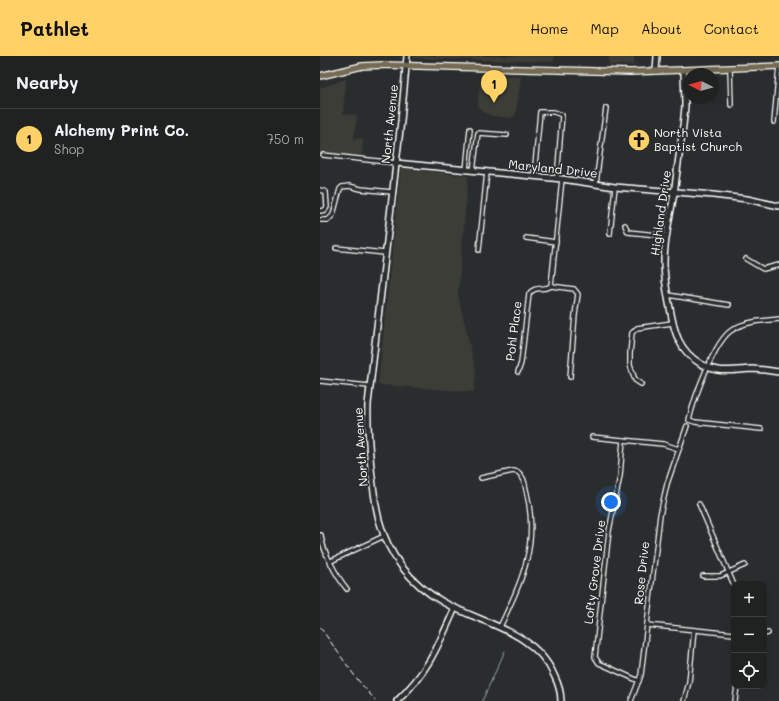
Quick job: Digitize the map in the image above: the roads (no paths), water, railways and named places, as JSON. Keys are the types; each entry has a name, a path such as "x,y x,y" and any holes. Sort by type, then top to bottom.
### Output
{"main road":[{"path":"769,67 779,62"},
{"path":"320,76 362,66 383,65 631,72 683,70"},
{"path":"719,69 779,66"}],"street":[{"name":"North Avenue","path":"407,56 396,163 369,386 367,426 378,519 390,550 401,567 413,581 433,596 455,608 521,637 540,653 551,668 558,683 561,701"},
{"path":"656,71 657,56"},
{"path":"774,122 779,66"},
{"path":"730,69 731,105"},
{"name":"Highland Drive","path":"685,104 664,263 672,323 679,342 690,356 708,368 720,371 753,369 779,372"},
{"path":"596,184 606,108"},
{"path":"534,176 540,112 554,112 562,115 556,242 551,286 574,289 578,294 570,377"},
{"path":"466,170 470,129"},
{"path":"473,171 478,133 507,135"},
{"name":"Maryland Drive","path":"323,156 534,176 674,193 748,199 779,206"},
{"path":"479,250 486,172"},
{"path":"320,220 328,220 333,215 340,189 342,187 349,186 361,189 392,192"},
{"path":"610,234 615,187"},
{"path":"320,190 326,192 327,207 326,210 320,211"},
{"path":"625,225 628,232 667,236"},
{"path":"526,238 556,242"},
{"path":"336,248 385,253"},
{"path":"746,259 763,269 779,265"},
{"name":"Pohl Place","path":"518,372 521,363 529,294 531,290 537,288 547,289 551,286"},
{"path":"668,295 729,305"},
{"path":"761,429 695,422 689,420 708,368 724,336 731,330 747,324 779,319"},
{"path":"642,384 635,380 630,365 632,333 637,328 672,323"},
{"path":"320,381 369,386"},
{"name":"Rose Drive","path":"631,701 640,681 660,515 667,484 687,426"},
{"path":"592,437 671,445 679,449"},
{"name":"Lofty Grove Drive","path":"623,440 620,476 609,531 595,657 599,663 640,681"},
{"path":"481,478 514,471 518,472 523,478 530,512 530,544 526,565 518,590 500,627"},
{"path":"699,504 732,581"},
{"path":"321,535 322,542 338,577 347,589"},
{"path":"331,561 384,536"},
{"path":"703,576 720,576 744,566"},
{"path":"397,701 417,681 425,670 436,651 455,608"},
{"path":"647,625 731,634"},
{"path":"684,701 689,682 694,630"},
{"path":"735,701 737,689"}],"waterway":[{"path":"482,701 505,651"}],"railway":[{"path":"320,627 357,679 376,701"}],"place":[{"name":"Alchemy Print Co.","path":"494,103"},
{"name":"North Vista Baptist Church","path":"639,140"}]}
